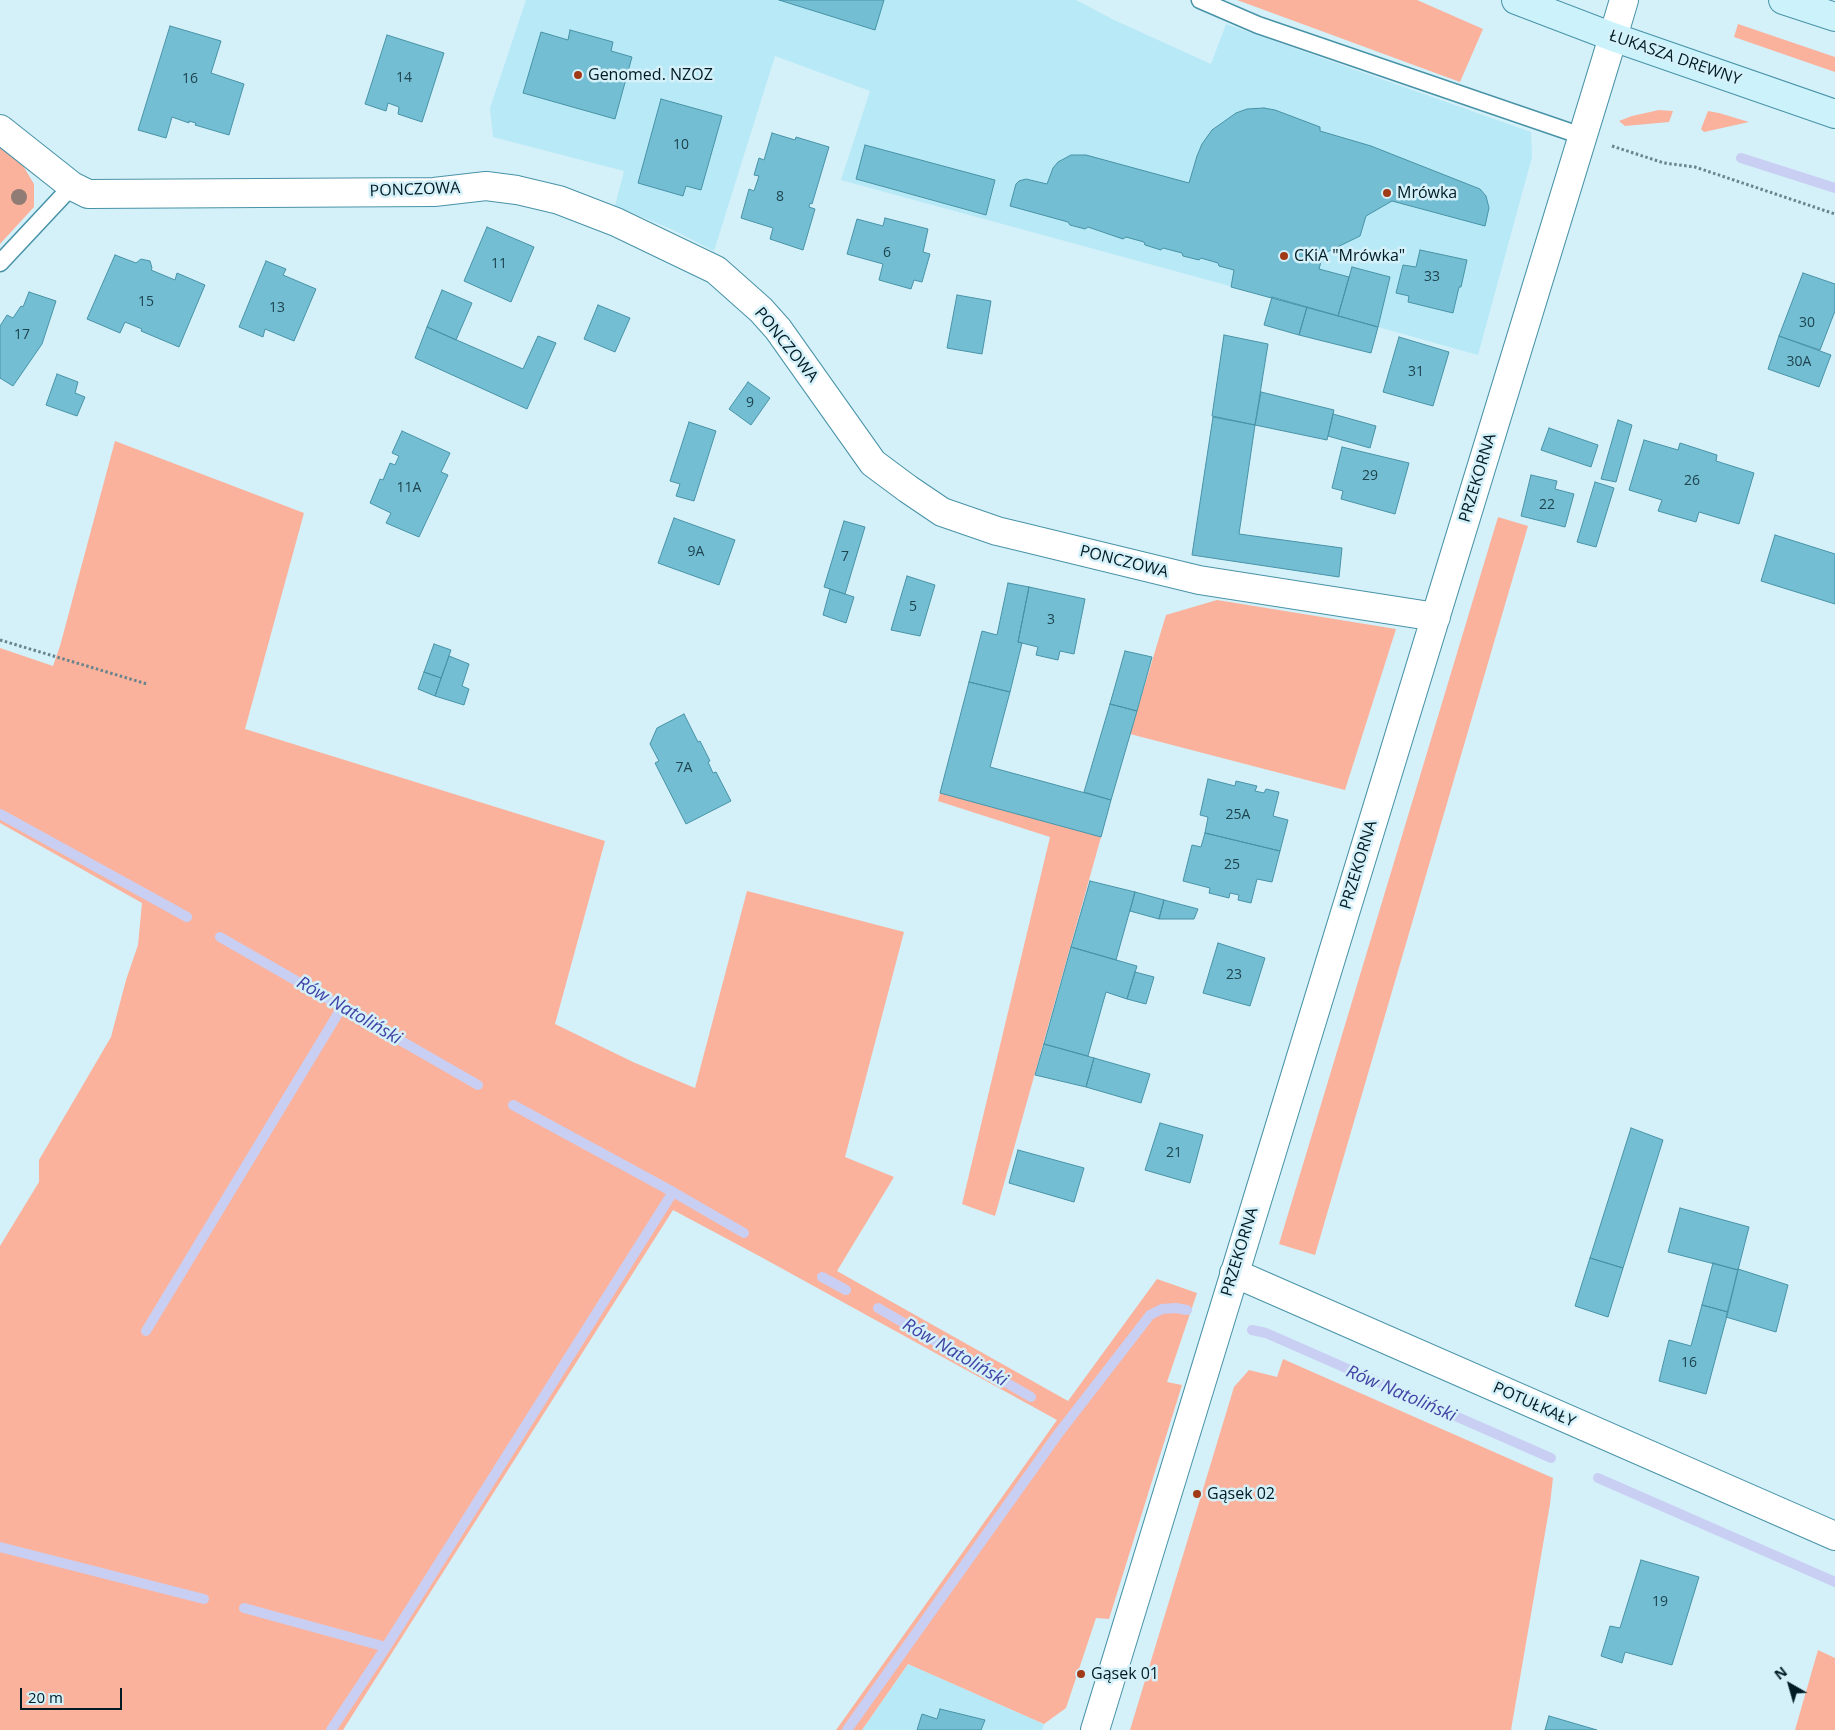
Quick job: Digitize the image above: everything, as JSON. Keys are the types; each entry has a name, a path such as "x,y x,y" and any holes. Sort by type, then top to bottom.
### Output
{"main road":[{"name":"ŁUKASZA DREWNY","path":"1516,0 1613,37 1835,114"},
{"path":"1783,0 1835,18"}],"street":[{"name":"PRZEKORNA","path":"1095,1730 1624,0"},
{"name":"PONCZOWA","path":"0,129 72,186 88,194 434,192 486,186 517,190 558,200 616,222 716,270 778,329 873,463 942,512 997,531 1199,580 1436,617"},
{"name":"POTUŁKAŁY","path":"1234,1274 1835,1536"}],"lane":[{"path":"1200,0 1267,28 1582,136"},
{"path":"0,263 72,186"}],"path":[{"path":"1582,136 1664,163 1695,166 1835,214"},
{"path":"0,640 147,684"}],"shaded area":[{"path":"526,0 1076,0 1114,20 1211,64 1226,24 1531,132 1532,157 1478,355 841,180 870,91 775,56 714,251 671,229 615,206 624,171 493,137 490,108"},
{"path":"1237,0 1417,0 1483,29 1460,82"},
{"path":"1738,24 1835,57 1835,72 1734,37"},
{"path":"1659,110 1673,111 1669,122 1625,126 1619,121 1632,116"},
{"path":"1708,111 1749,122 1704,132 1701,129"},
{"path":"0,146 22,164 34,184 34,207 0,244"},
{"path":"115,441 304,513 245,729 605,841 555,1024 633,1062 695,1088 747,891 904,932 845,1157 894,1177 837,1271 1068,1401 1157,1279 1197,1293 1167,1382 1182,1385 1109,1619 1096,1618 1066,1708 1044,1724 908,1664 862,1730 836,1730 1057,1420 673,1210 343,1730 0,1730 0,1246 39,1182 39,1160 111,1037 126,980 138,945 142,903 0,823 0,648 53,666"},
{"path":"1498,517 1528,526 1315,1255 1279,1244"},
{"path":"1217,600 1396,629 1345,790 1130,734 1166,615"},
{"path":"940,793 1101,837 995,1216 962,1204 1050,837 938,801"},
{"path":"1283,1359 1553,1478 1511,1730 1130,1730 1234,1387 1249,1370 1277,1377"},
{"path":"1818,1650 1835,1658 1835,1730 1795,1730"},
{"path":"908,1664 1044,1724 1042,1730 862,1730"}],"building":[{"path":"779,0 884,0 875,30"},
{"path":"170,26 221,41 211,73 244,84 229,135 195,125 196,123 189,121 189,123 172,117 166,138 138,130"},
{"name":"Genomed. NZOZ","path":"570,30 613,42 611,51 632,57 615,119 523,93 541,32 568,40"},
{"path":"387,35 444,53 422,122 398,114 399,107 388,103 386,111 365,104"},
{"path":"661,99 722,116 701,190 686,186 683,196 638,183"},
{"path":"1264,108 1275,110 1320,127 1320,131 1371,146 1480,189 1486,196 1489,208 1485,226 1392,201 1366,216 1360,236 1323,254 1319,269 1349,277 1338,316 1231,287 1234,270 1219,266 1218,263 1201,258 1199,260 1183,256 1182,253 1163,248 1161,250 1145,245 1144,242 1126,237 1123,239 1088,227 1085,229 1070,225 1068,222 1010,206 1016,184 1019,181 1026,179 1047,184 1053,168 1058,162 1071,155 1086,155 1189,183 1202,144 1212,130 1236,113 1247,109"},
{"path":"772,133 795,140 796,137 829,147 812,204 810,203 809,207 815,209 803,250 770,239 773,228 741,218 749,189 754,191 759,176 754,175 759,158 764,160"},
{"path":"865,145 995,180 986,215 856,179"},
{"path":"885,218 928,229 923,252 930,254 922,282 914,280 911,289 879,280 883,264 847,254 857,219 883,226"},
{"path":"487,227 534,247 511,302 464,281"},
{"path":"1420,250 1467,260 1453,313 1408,302 1409,296 1396,293 1403,265 1416,267"},
{"path":"115,255 136,263 141,259 150,261 151,270 175,280 177,273 205,285 179,347 125,322 120,333 87,319"},
{"path":"266,261 286,269 283,275 316,289 294,341 265,329 263,337 239,327"},
{"path":"1352,267 1390,277 1378,327 1338,316"},
{"path":"1803,273 1835,284 1835,311 1820,350 1779,336"},
{"path":"442,290 472,303 456,340 427,327"},
{"path":"29,292 56,301 42,344 13,386 0,378 0,326 7,315 13,318 21,306 23,307"},
{"path":"957,295 991,301 982,354 947,348"},
{"path":"1272,297 1307,307 1299,335 1264,325"},
{"path":"598,305 630,318 615,352 584,339"},
{"path":"1307,307 1378,327 1371,353 1299,335"},
{"path":"427,327 523,369 538,336 556,343 527,409 415,358"},
{"path":"1224,335 1268,344 1255,425 1212,416"},
{"path":"1779,336 1831,355 1819,387 1768,369"},
{"path":"1399,337 1449,352 1433,406 1383,392"},
{"path":"57,374 78,382 75,393 85,397 77,416 46,405"},
{"path":"748,382 770,398 751,425 729,409"},
{"path":"1261,392 1334,410 1327,440 1255,425"},
{"path":"1333,414 1376,426 1370,448 1328,436"},
{"path":"1213,417 1255,425 1239,534 1342,548 1339,577 1192,555"},
{"path":"1618,420 1632,425 1616,482 1601,479"},
{"path":"689,422 716,431 694,501 676,496 680,484 670,481"},
{"path":"1549,428 1598,445 1591,467 1541,450"},
{"path":"402,431 450,453 441,472 448,475 419,537 386,523 391,513 370,503 380,479 383,480 390,463 395,465 399,456 392,453"},
{"path":"1644,440 1678,450 1680,443 1717,455 1716,461 1754,473 1739,524 1699,512 1696,522 1658,511 1662,500 1629,490"},
{"path":"1342,447 1409,463 1395,514 1341,499 1343,491 1332,488"},
{"path":"1531,475 1557,481 1555,489 1574,494 1565,527 1521,516"},
{"path":"1595,482 1614,488 1596,547 1577,542"},
{"path":"674,518 735,540 719,585 658,563"},
{"path":"844,521 865,527 845,594 824,587"},
{"path":"1775,535 1835,554 1835,604 1761,581"},
{"path":"907,576 935,585 920,636 891,630"},
{"path":"1008,583 1029,587 1018,642 1022,643 1010,692 969,682 982,631 997,635"},
{"path":"1029,587 1085,599 1074,654 1060,651 1058,660 1036,655 1038,647 1018,642"},
{"path":"830,589 854,597 846,623 823,615"},
{"path":"434,644 451,650 441,678 424,672"},
{"path":"1125,651 1152,657 1137,711 1110,704"},
{"path":"449,656 469,664 462,686 469,689 464,705 435,696"},
{"path":"424,672 441,678 435,696 418,689"},
{"path":"969,682 1010,692 990,767 1111,800 1101,837 940,793"},
{"path":"1110,704 1137,711 1111,800 1084,792"},
{"path":"684,714 710,761 708,762 713,773 716,772 731,801 686,824 655,763 659,761 650,744 657,728"},
{"path":"1208,779 1235,786 1236,781 1257,786 1255,791 1264,793 1266,789 1279,792 1273,816 1288,820 1280,851 1205,833 1208,817 1200,815"},
{"path":"1205,833 1280,851 1272,882 1257,879 1251,903 1238,900 1239,895 1230,893 1229,898 1209,893 1210,888 1183,881 1192,845 1201,847"},
{"path":"1090,881 1135,892 1116,960 1071,947"},
{"path":"1135,892 1164,900 1159,919 1130,911"},
{"path":"1164,900 1198,909 1194,919 1159,919"},
{"path":"1218,943 1265,958 1250,1006 1203,993"},
{"path":"1071,947 1137,966 1127,999 1106,992 1088,1056 1044,1044"},
{"path":"1135,972 1154,977 1146,1004 1127,999"},
{"path":"1044,1044 1094,1058 1086,1087 1035,1075"},
{"path":"1094,1058 1150,1074 1141,1103 1086,1087"},
{"path":"1160,1123 1203,1135 1190,1183 1145,1170"},
{"path":"1631,1128 1663,1140 1623,1268 1590,1258"},
{"path":"1018,1150 1084,1168 1074,1202 1009,1183"},
{"path":"1680,1208 1749,1227 1738,1270 1668,1252"},
{"path":"1590,1258 1623,1268 1608,1317 1575,1306"},
{"path":"1713,1263 1738,1270 1728,1312 1702,1305"},
{"path":"1738,1269 1788,1285 1776,1332 1726,1317"},
{"path":"1702,1305 1728,1312 1706,1394 1659,1381 1669,1340 1691,1346"},
{"path":"1641,1560 1699,1577 1672,1665 1625,1652 1622,1663 1601,1656 1610,1626 1620,1628"},
{"path":"940,1709 985,1720 981,1730 917,1730 922,1714 937,1719"},
{"path":"1549,1716 1597,1730 1545,1730"}],"waterway":[{"path":"1741,158 1835,188"},
{"name":"Rów Natoliński","path":"0,814 187,917"},
{"name":"Rów Natoliński","path":"220,937 478,1085"},
{"path":"146,1331 342,1007"},
{"name":"Rów Natoliński","path":"513,1105 744,1233"},
{"path":"331,1730 386,1647 673,1192"},
{"name":"Rów Natoliński","path":"822,1277 846,1290"},
{"name":"Rów Natoliński","path":"878,1308 1031,1397"},
{"path":"847,1730 1058,1434 1150,1315 1162,1309 1176,1308 1187,1310"},
{"name":"Rów Natoliński","path":"1252,1330 1266,1333 1551,1458"},
{"name":"Rów Natoliński","path":"1598,1478 1835,1582"},
{"path":"0,1547 204,1599"},
{"path":"244,1608 386,1647"}],"place":[{"name":"Genomed. NZOZ","path":"578,75"},
{"name":"Mrówka","path":"1387,193"},
{"name":"CKiA \"Mrówka\"","path":"1284,256"},
{"name":"Gąsek 02","path":"1197,1494"},
{"name":"Gąsek 01","path":"1081,1674"}]}
